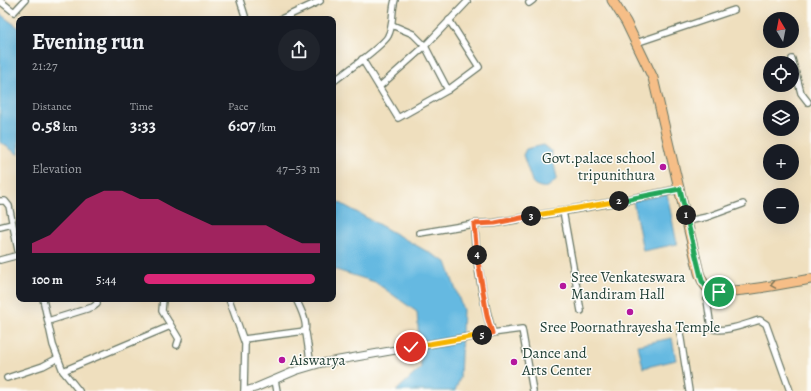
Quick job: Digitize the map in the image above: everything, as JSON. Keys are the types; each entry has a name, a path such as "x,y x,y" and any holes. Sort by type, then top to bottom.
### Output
{"main road":[{"path":"612,0 626,22 654,84 702,281 711,290 719,292 732,292 811,279"}],"street":[{"path":"0,1 14,12 25,0"},
{"path":"240,0 245,16"},
{"path":"336,80 388,37 392,25 392,10 395,0"},
{"path":"287,16 320,1"},
{"path":"379,87 425,46 467,2"},
{"path":"636,43 734,10"},
{"path":"362,59 398,118 448,90 479,67 449,20"},
{"path":"392,25 413,34 425,46 448,90"},
{"path":"799,86 801,94 808,102"},
{"path":"420,233 474,224 495,223 680,189"},
{"path":"0,201 5,201 9,206 16,242"},
{"path":"688,221 707,217 743,204"},
{"path":"563,211 581,311"},
{"path":"0,227 12,224"},
{"path":"474,224 475,240 487,316 492,333"},
{"path":"0,260 16,256"},
{"path":"711,290 707,300 711,328 714,330 726,330 760,320 766,324 790,391"},
{"path":"44,302 53,345 58,358 64,371 79,391"},
{"path":"48,321 93,307 97,304 97,302"},
{"path":"163,302 162,310 179,339 177,345"},
{"path":"230,302 246,344 244,391 255,388 295,371 322,363 522,328 533,391"},
{"path":"297,302 306,328 305,331 311,366"},
{"path":"64,371 168,327 170,324"},
{"path":"244,339 305,331"},
{"path":"680,333 689,391"},
{"path":"7,378 43,366 58,358"},
{"path":"275,380 277,391"}],"water":[{"path":"0,14 16,26 16,153 0,142"},
{"path":"544,145 551,151 557,178 549,186 541,187 533,184 523,155 526,149"},
{"path":"667,194 677,244 643,251 633,201"},
{"path":"336,201 446,262 463,310 460,378 455,391 396,391 421,368 417,312 375,282 336,270"},
{"path":"672,338 676,360 643,368 638,345"}],"place":[{"name":"Govt.palace school tripunithura","path":"663,167"},
{"name":"Sree Venkateswara Mandiram Hall","path":"563,286"},
{"name":"Sree Poornathrayesha Temple","path":"630,312"},
{"name":"Aiswarya","path":"282,360"},
{"name":"Dance and Arts Center","path":"514,362"}],"route":[{"path":"411,347 492,333 487,316 475,240 474,224 495,223 680,189 702,281 711,290 719,292"}]}
